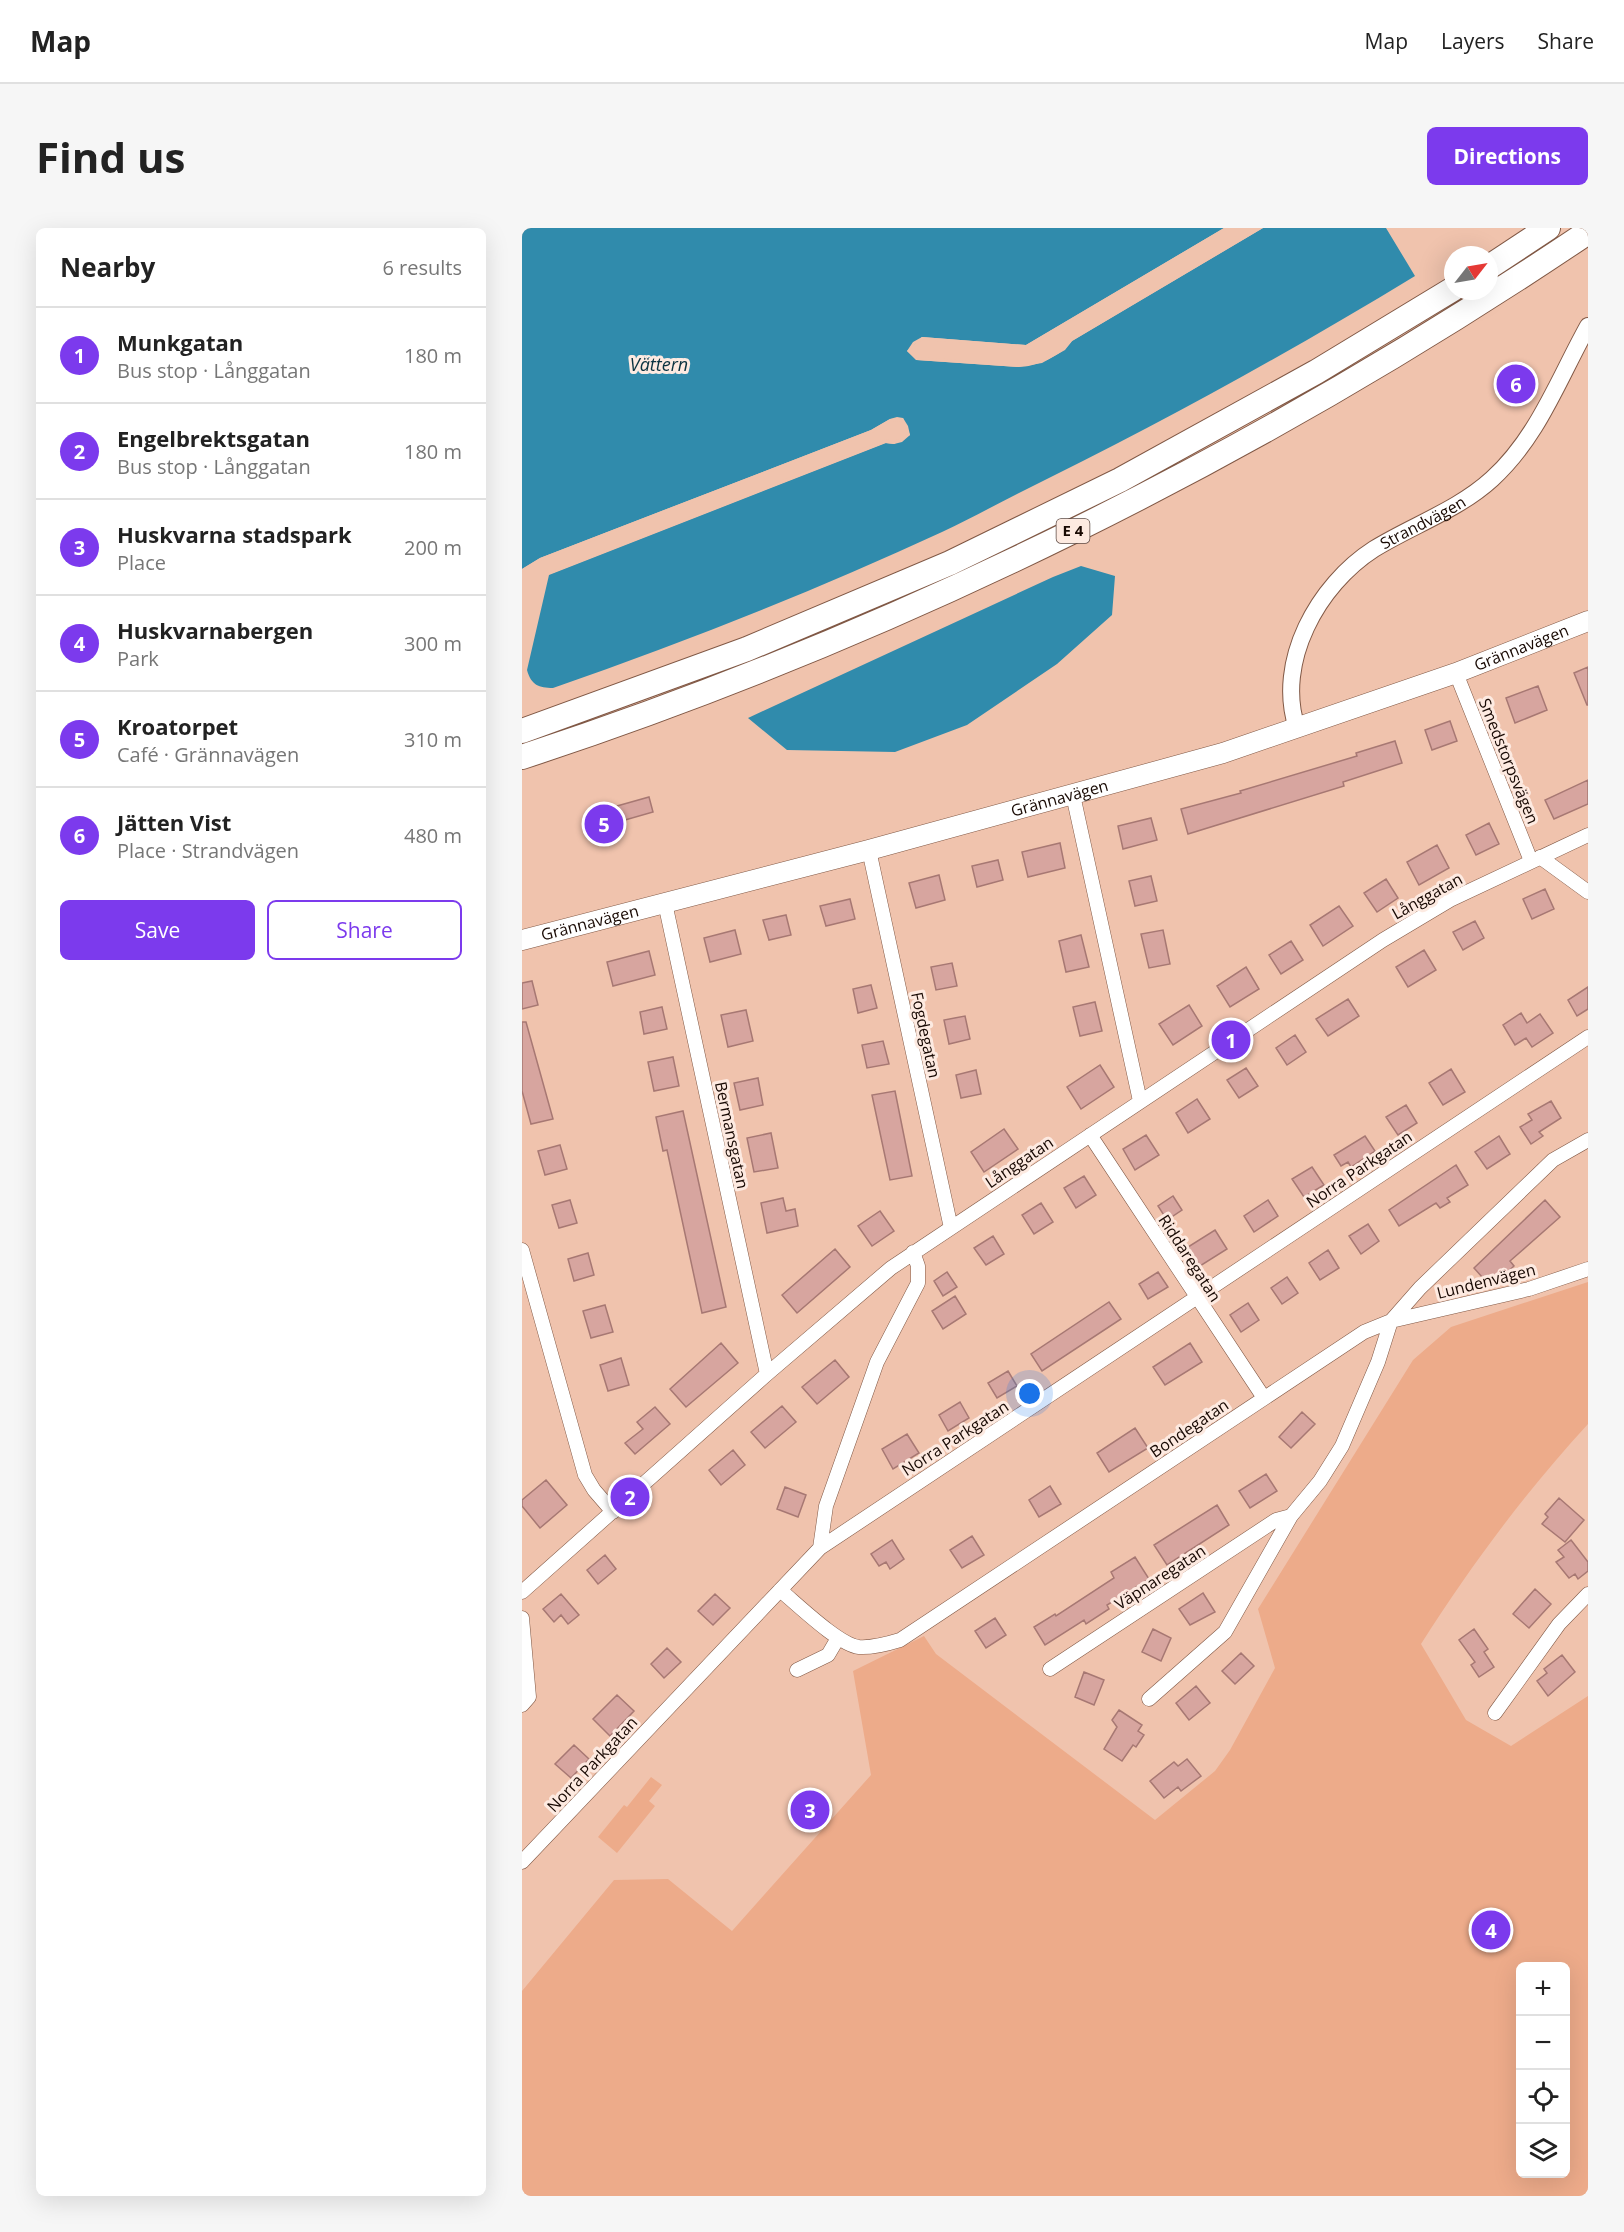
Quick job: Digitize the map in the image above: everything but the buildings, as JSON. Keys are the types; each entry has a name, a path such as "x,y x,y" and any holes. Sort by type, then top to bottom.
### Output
{"highway":[{"path":"1498,261 1548,228"},
{"name":"E 4","path":"522,758 756,672 964,584 1128,504 1325,397 1509,285 1588,232"},
{"name":"E 4","path":"522,731 747,649 950,563 1131,474 1316,372 1444,294"}],"main road":[{"name":"Grännavägen","path":"522,940 869,850 1223,753 1456,673 1588,621"}],"street":[{"name":"Strandvägen","path":"1297,728 1291,711 1290,685 1295,654 1309,622 1328,593 1346,572 1373,550 1464,500 1491,479 1519,450 1545,412 1588,326"},
{"name":"Smedstorpsvägen","path":"1456,673 1536,859"},
{"path":"1073,795 1140,1101"},
{"name":"Långgatan","path":"522,1592 767,1374 891,1268 913,1252 1383,940 1450,900 1588,835"},
{"name":"Fogdegatan","path":"869,850 951,1228"},
{"path":"1536,859 1588,892"},
{"name":"Bermansgatan","path":"665,903 767,1374"},
{"name":"Norra Parkgatan","path":"522,1862 820,1548 1588,1036"},
{"name":"Riddaregatan","path":"1090,1135 1264,1398"},
{"name":"Bondegatan","path":"780,1590 837,1638 857,1647 881,1646 900,1640 1364,1332 1391,1321 1420,1288 1553,1160 1588,1140"},
{"path":"522,1250 585,1475 594,1490 613,1512"},
{"path":"820,1548 826,1506 877,1362 918,1283 918,1266 913,1252"},
{"name":"Lundenvägen","path":"1391,1321 1529,1289 1588,1269"},
{"name":"Väpnaregatan","path":"1149,1699 1226,1632 1291,1516 1320,1481 1342,1446 1378,1362 1391,1321"},
{"name":"Väpnaregatan","path":"1050,1669 1276,1520 1291,1516"},
{"path":"1495,1713 1559,1624 1588,1594"},
{"path":"522,1618 529,1697 522,1705"},
{"path":"796,1670 828,1655 837,1638"}],"shaded area":[{"path":"1588,1282 1588,1424 1500,1530 1421,1644 1466,1720 1511,1746 1588,1696 1588,2196 522,2196 522,1991 614,1880 668,1879 732,1931 871,1775 853,1671 924,1636 936,1654 1155,1820 1215,1771 1230,1750 1275,1668 1258,1609 1413,1360 1451,1327"},
{"path":"651,1777 662,1785 649,1801 655,1806 617,1853 598,1837 624,1805 627,1807"}],"water":[{"name":"Vättern","path":"522,228 1224,228 1026,345 922,337 907,351 917,360 1018,367 1048,360 1072,341 1263,228 1386,228 1415,276 1220,389 952,527 846,575 749,615 602,671 548,688 533,682 527,670 549,575 886,443 894,444 910,435 903,418 890,419 871,430 540,558 522,569"},
{"path":"1081,566 1115,576 1112,615 1057,664 967,725 895,752 787,750 748,718 1053,577"}],"pier":[{"path":"1227,228 1027,347 922,340 911,350 918,357 1018,364 1040,361 1063,348 1070,339 1257,228 1263,228 1072,341 1065,350 1042,363 1018,367 916,360 907,351 913,342 922,337 1026,345"},
{"path":"897,417 903,418 910,435 902,442 885,443 545,576 548,572 884,440 901,439 907,434 902,421 891,422 872,433 541,561 522,572 522,569 540,558 871,430"}],"place":[{"name":"Jätten Vist","path":"1516,384"},
{"name":"Kroatorpet","path":"604,824"},
{"name":"Munkgatan","path":"1231,1040"},
{"name":"Engelbrektsgatan","path":"630,1497"},
{"name":"Huskvarna stadspark","path":"810,1810"},
{"name":"Huskvarnabergen","path":"1491,1930"}]}
